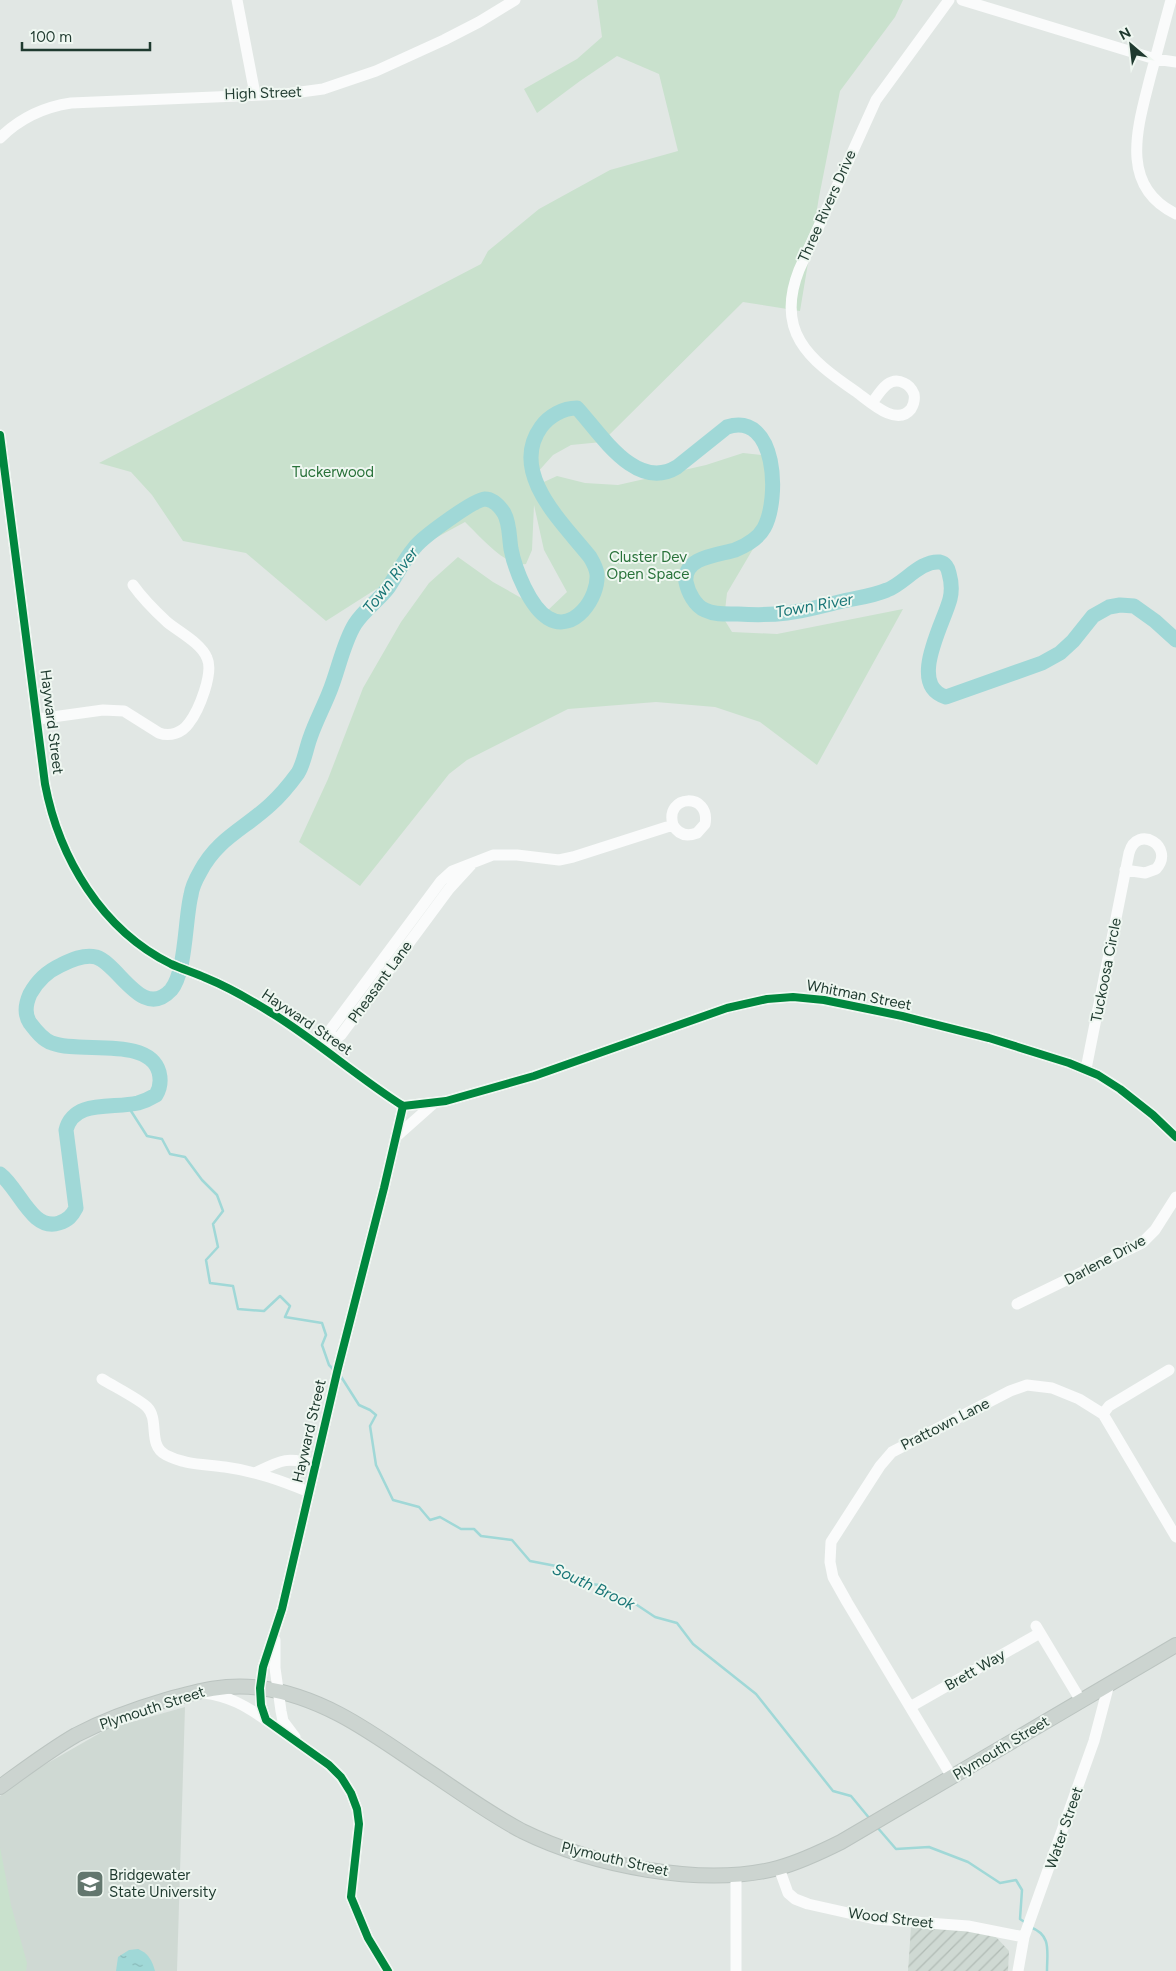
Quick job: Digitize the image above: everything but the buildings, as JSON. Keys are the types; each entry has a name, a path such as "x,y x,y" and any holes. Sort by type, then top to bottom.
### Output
{"main road":[{"name":"Plymouth Street","path":"0,1787 56,1748 87,1730 132,1711 195,1691 221,1687 260,1688 308,1699 355,1722 491,1813 541,1839 577,1852 639,1867 695,1875 736,1875 779,1868 824,1850 1176,1645"}],"street":[{"path":"237,0 255,94"},
{"name":"High Street","path":"0,138 32,115 70,102 304,92 354,80 456,35 515,0"},
{"name":"Three Rivers Drive","path":"872,403 830,373 814,360 803,347 795,332 791,315 792,289 798,270 876,100 949,0"},
{"path":"962,0 1155,59 1176,62"},
{"path":"1171,0 1137,132 1136,161 1141,178 1150,194 1164,207 1176,214"},
{"name":"Hayward Street","path":"0,435 44,772 50,808 60,839 71,861 90,892 114,922 142,946 171,964 256,1003 403,1106 337,1372 276,1631 265,1659 260,1688 262,1713 268,1722 278,1730"},
{"path":"38,719 103,710 124,710 166,736 179,732 190,723 206,688 208,658 198,646 150,606 133,585"},
{"name":"Pheasant Lane","path":"324,1049 331,1030 385,966 444,877 456,869 498,854 559,860 573,858 673,825"},
{"name":"Tuckoosa Circle","path":"1086,1069 1126,870"},
{"name":"Whitman Street","path":"403,1106 433,1104 534,1076 728,1008 754,1001 780,997 809,998 894,1014 988,1038 1086,1069 1132,1097 1176,1137"},
{"path":"396,1136 433,1104"},
{"name":"Darlene Drive","path":"1018,1304 1142,1243 1155,1230 1176,1197"},
{"path":"1103,1414 1109,1406 1169,1370"},
{"path":"102,1379 148,1408 155,1442 164,1455 192,1464 226,1467 271,1476 309,1492"},
{"name":"Prattown Lane","path":"952,1777 846,1602 833,1577 830,1562 830,1542 880,1466 892,1452 1010,1391 1027,1385 1052,1388 1079,1399 1103,1414 1176,1537"},
{"path":"255,1473 280,1460 300,1460 316,1465"},
{"name":"Brett Way","path":"910,1708 1038,1629 1081,1700"},
{"name":"Hayward Street","path":"276,1631 275,1662 283,1721 300,1742"},
{"name":"Water Street","path":"1018,1971 1027,1930 1092,1747 1109,1684"},
{"path":"195,1691 222,1696 239,1702 278,1730 300,1742 335,1771 346,1784 355,1801 359,1831 351,1898 368,1938 388,1971"},
{"name":"Wood Street","path":"779,1868 788,1893 795,1899 808,1904 876,1919 1027,1930"},
{"path":"736,1875 736,1971"}],"shaded area":[{"name":"Bridgewater State University","path":"185,1707 177,1971 0,1971 0,1796 39,1768 107,1729"},
{"path":"911,1927 980,1932 996,1937 1009,1951 1008,1971 908,1971"}],"green space":[{"name":"Tuckerwood","path":"597,0 903,0 895,17 840,91 819,197 800,311 743,302 602,442 571,445 553,455 536,474 535,486 557,476 585,483 618,485 706,465 743,453 772,456 779,478 776,510 727,593 724,619 732,632 777,634 903,609 817,765 760,722 715,707 656,702 568,709 467,760 449,774 360,886 299,842 328,779 363,688 401,622 429,583 458,557 493,582 546,612 567,592 544,550 534,505 532,550 526,564 518,564 502,556 465,522 430,541 381,586 326,621 246,553 183,541 152,495 131,472 99,463 481,264 488,251 539,209 610,170 678,151 659,74 617,56 537,113 524,89 577,59 602,37"},
{"path":"0,1847 11,1905 27,1963 26,1971 0,1971"}],"water":[{"path":"138,1949 149,1957 155,1971 116,1971 118,1957 129,1950"}],"waterway":[{"name":"Town River","path":"0,1174 7,1180 33,1215 41,1221 49,1224 65,1221 76,1208 66,1130 70,1120 86,1109 128,1105 156,1095 160,1084 159,1072 153,1061 142,1054 128,1050 64,1046 49,1042 37,1032 27,1016 26,1012 30,994 39,981 52,970 73,959 87,956 96,957 105,962 131,988 150,999 160,998 171,990 180,971 194,883 214,851 270,805 298,773 312,732 355,624 388,588 407,557 420,542 470,506 485,499 491,500 499,506 506,517 516,567 524,587 535,606 548,618 558,622 567,621 583,611 594,593 597,583 595,567 590,557 543,497 535,480 531,462 533,444 541,427 552,416 562,411 577,408 608,445 621,457 647,472 662,473 677,467 727,427 744,426 756,432 765,444 773,479 769,515 762,532 752,541 735,550 703,558 690,567 687,574 686,582 692,598 701,608 709,612 763,615 808,609 882,592 893,587 919,568 933,562 940,562 949,571 951,596 931,652 929,680 935,690 946,697 1042,663 1060,653 1073,641 1093,616 1109,607 1120,605 1134,606 1155,621 1176,640"},
{"name":"South Brook","path":"131,1104 131,1111 147,1136 162,1139 170,1154 185,1157 202,1180 217,1195 223,1211 213,1224 218,1247 206,1260 210,1283 233,1286 238,1309 264,1311 280,1296 290,1306 285,1317 322,1323 326,1335 322,1345 329,1365 334,1370"},
{"name":"South Brook","path":"340,1375 359,1405 376,1415 370,1426 376,1465 393,1500 419,1507 430,1520 440,1517 461,1529 474,1529 481,1536 512,1540 530,1561 556,1566 584,1583 599,1585 610,1595 628,1599 655,1617 677,1623 693,1644 756,1694 833,1791 851,1796 870,1819"},
{"name":"South Brook","path":"877,1827 896,1849 929,1847 968,1862 1000,1883 1016,1880 1022,1890 1020,1919 1026,1923"},
{"name":"South Brook","path":"1030,1927 1042,1934 1047,1944 1047,1971"}],"cycle path":[{"path":"0,435 45,784 61,839 87,889 124,932 146,950 171,964 222,985 262,1007 304,1034 403,1106 338,1368 282,1609 263,1667 260,1688 261,1705 266,1720 329,1765 341,1777 351,1793 357,1809 359,1824 351,1897 368,1938 388,1971"},
{"path":"403,1106 446,1101 534,1076 727,1008 767,999 793,997 824,1000 902,1016 989,1038 1069,1063 1098,1075 1120,1089 1153,1115 1176,1137"}],"place":[{"name":"Bridgewater State University","path":"90,1884"}],"park label":[{"name":"Cluster Dev Open Space","path":"648,566"}]}
